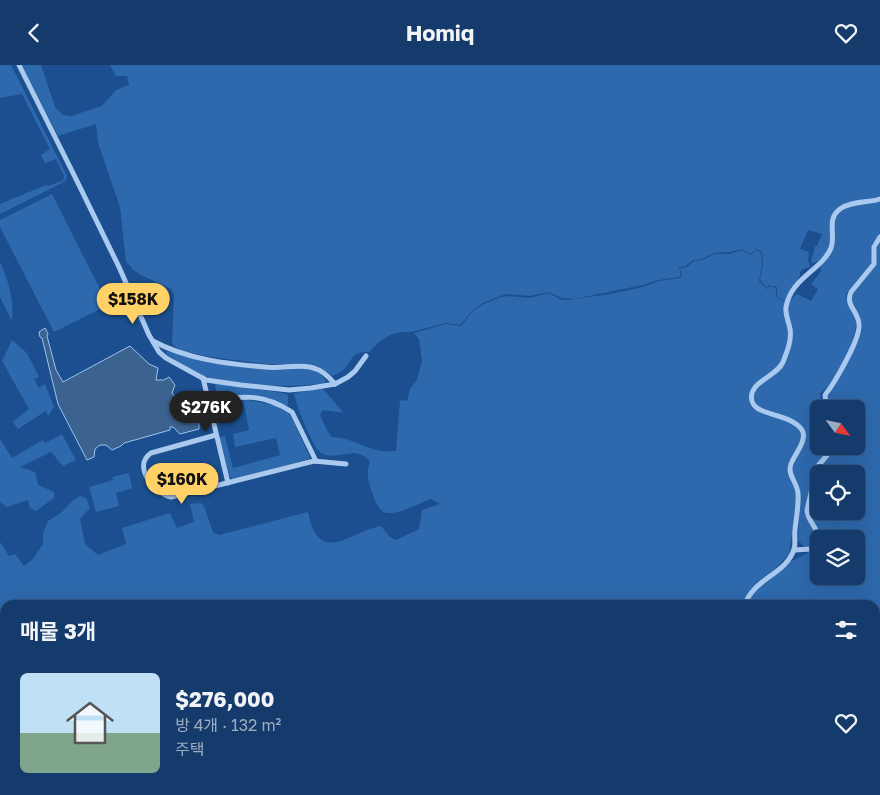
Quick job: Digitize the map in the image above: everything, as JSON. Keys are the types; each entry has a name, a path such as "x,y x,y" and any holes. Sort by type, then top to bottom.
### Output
{"street":[{"path":"18,65 115,258 152,340 159,352 166,358 203,378 218,382 289,389 324,387 335,384 355,371 366,356"},
{"path":"748,600 750,593 756,586 785,564 794,550 798,495 790,469 804,435 802,430 791,421 756,408 752,402 751,395 758,384 777,372 783,363 790,334 786,308 788,299 799,281 819,263 830,249 834,216 841,208 880,199"},
{"path":"826,400 825,395 836,381 859,330 858,320 848,297 874,264 874,247 880,237"},
{"path":"152,340 162,346 190,355 227,362 265,367 310,366 322,371 335,384"},
{"path":"203,378 228,483"},
{"path":"208,403 237,396 251,397 285,407 292,412 316,461"},
{"path":"216,435 151,453 145,460 148,480 166,496 171,497 316,461 346,464"},
{"path":"816,530 809,519 807,510 817,467 827,455"},
{"path":"794,550 810,549"}],"shaded area":[{"path":"0,65 11,65 67,176 66,180 62,183 0,214 0,204 63,180 64,176 56,159 45,163 41,155 50,149 22,94 0,98"},
{"path":"22,65 41,65 55,107 63,115 71,116 102,106 116,90 129,85 127,76 116,76 110,65 880,65 880,197 836,210 833,232 828,248 819,260 813,263 811,261 815,246 817,246 822,234 808,230 800,249 809,252 808,260 810,267 800,272 800,276 785,302 777,296 777,287 769,285 767,288 760,280 763,264 762,252 757,249 750,254 742,249 714,253 702,259 693,260 686,266 679,267 681,275 679,277 574,299 562,298 548,292 530,296 508,294 500,296 483,303 473,310 460,325 446,323 411,332 393,334 369,352 355,355 344,369 333,376 312,364 267,364 211,357 176,348 172,343 174,295 171,289 141,275 133,270 126,261 120,207 98,143 96,124 58,136"},
{"path":"52,194 108,305 54,332 0,227 0,220"},
{"path":"880,201 880,233 874,243 872,263 846,294 847,301 856,319 856,326 845,359 832,381 820,393 821,400 810,400 810,455 825,455 819,465 810,465 810,494 805,509 806,518 814,530 810,530 810,547 805,548 798,540 800,495 792,469 806,438 802,427 757,406 754,399 755,393 759,388 782,369 786,361 791,341 788,315 789,303 797,294 811,301 818,289 811,284 821,271 820,267 830,255 833,222 838,213 848,207"},
{"path":"880,241 880,600 749,600 753,592 790,562 810,552 810,585 865,585 865,530 818,530 814,520 865,520 865,465 821,465 829,455 865,455 865,400 827,400 862,330 861,321 853,306 851,294 874,268 876,251"},
{"path":"742,250 750,255 757,250 761,253 762,264 759,281 767,289 770,286 776,288 776,296 785,303 788,339 785,353 779,365 757,385 750,395 751,407 757,411 792,423 802,437 789,464 796,493 796,504 789,554 778,566 754,585 746,600 0,600 0,542 9,556 15,554 24,566 33,559 43,544 43,533 48,521 62,512 73,500 80,496 86,498 90,508 80,519 85,544 98,555 126,544 122,528 170,513 177,528 194,522 190,504 201,503 204,506 213,532 219,535 308,512 313,529 320,538 327,542 337,542 381,526 390,537 396,540 419,529 422,510 440,504 431,499 398,512 386,513 381,510 375,501 369,481 368,470 370,462 360,454 332,456 320,452 312,441 304,423 294,393 323,389 344,413 323,410 320,415 332,437 349,440 378,451 396,451 400,400 407,401 410,389 417,380 422,360 419,339 414,333 446,324 461,326 473,311 501,297 530,298 548,293 562,300 568,300 610,294 643,287 659,281 680,278 682,275 680,268 687,267 694,261 703,260 714,254 730,254"},
{"path":"0,262 10,291 12,321 0,297"},
{"path":"45,328 56,370 63,382 130,346 149,364 158,368 156,380 164,380 169,377 175,385 172,393 179,401 194,406 199,429 180,434 173,427 170,427 170,430 124,443 112,450 106,445 100,445 95,449 94,457 87,460 58,404 39,332"},
{"path":"12,340 27,353 39,377 34,379 39,388 45,384 54,407 48,416 46,411 18,429 13,422 29,409 2,361"},
{"path":"167,351 214,361 312,369 319,372 326,381 324,383 286,386 215,379 204,376 187,367 166,354"},
{"path":"215,383 283,393 288,395 288,406 270,399 253,396 217,397"},
{"path":"243,399 274,405 289,412 310,457 309,459 234,480 229,476 219,437 225,436 233,468 280,455 276,438 235,447 233,434 249,430"},
{"path":"62,434 76,460 63,466 51,452 20,467 35,472 38,485 54,492 54,498 36,511 30,508 28,500 7,507 0,502 0,439 12,458 43,440 45,443"},
{"path":"129,473 132,488 116,493 119,506 96,512 89,487 113,480 112,477"}]}
